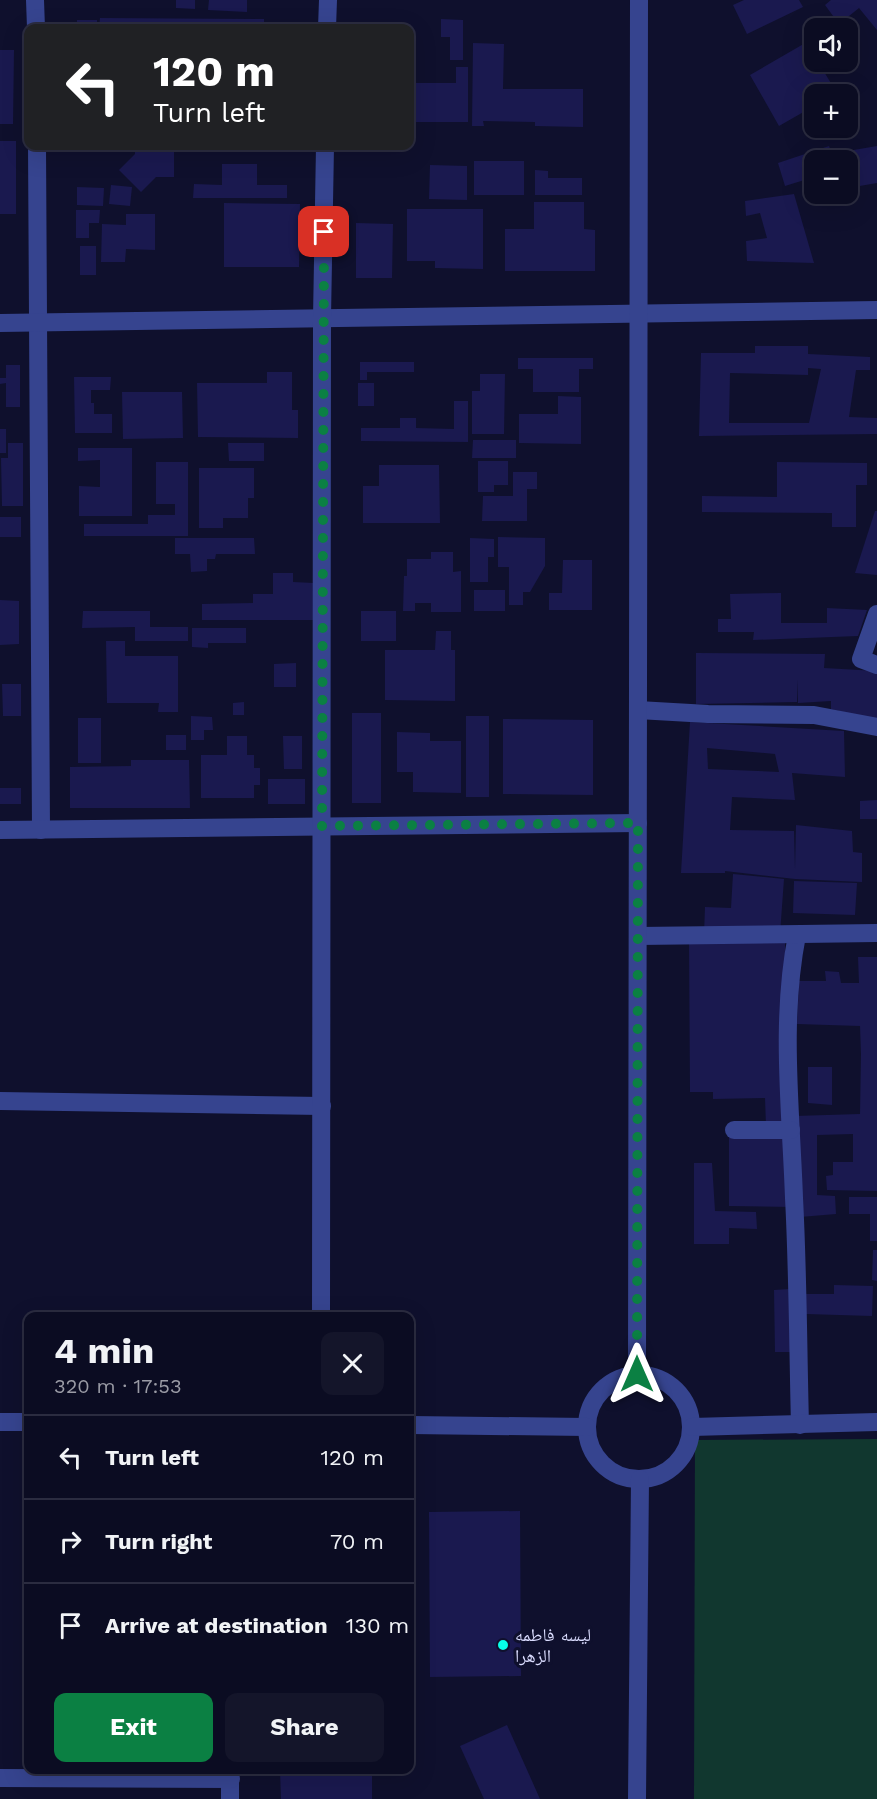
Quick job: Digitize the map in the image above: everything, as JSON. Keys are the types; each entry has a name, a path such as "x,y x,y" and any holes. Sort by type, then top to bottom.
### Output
{"street":[{"path":"36,0 36,24"},
{"path":"327,24 328,0"},
{"path":"637,1374 639,0"},
{"path":"37,150 41,830"},
{"path":"321,1312 322,318 325,150"},
{"path":"0,323 877,310"},
{"path":"877,614 861,659 877,665"},
{"path":"638,710 814,715 877,727"},
{"path":"0,830 638,823"},
{"path":"638,936 877,933"},
{"path":"798,935 789,986 800,1425"},
{"path":"0,1101 322,1106"},
{"path":"734,1130 791,1130"},
{"path":"637,1374 653,1376 669,1383 681,1395 689,1410 692,1427 689,1444 681,1459 669,1471 653,1478 620,1476 604,1467 593,1453 587,1436 593,1402 604,1388 619,1378 637,1374"},
{"path":"0,1422 24,1422"},
{"path":"692,1427 877,1422"},
{"path":"414,1425 587,1427"},
{"path":"637,1799 640,1479"},
{"path":"0,1778 230,1774 230,1799"}],"green space":[{"path":"877,1439 877,1799 694,1799 695,1440"}],"building":[{"path":"176,0 195,0 195,9 176,8"},
{"path":"209,0 247,0 247,12 208,10"},
{"path":"744,0 799,0 803,7 747,34 733,5"},
{"path":"831,0 877,0 877,30 859,8 846,18 835,18 825,5"},
{"path":"100,18 264,19 264,24 99,24"},
{"path":"441,19 463,20 463,60 450,60 450,37 441,37"},
{"path":"77,20 97,20 97,24 77,24"},
{"path":"473,43 504,44 503,89 583,89 583,127 535,126 535,122 483,121 484,126 472,126"},
{"path":"804,44 804,72 824,72 831,84 804,84 804,112 779,126 750,75"},
{"path":"0,50 14,50 13,124 0,124"},
{"path":"456,67 468,67 468,122 415,122 414,73 416,73 416,83 456,83"},
{"path":"0,141 16,141 16,214 0,214"},
{"path":"829,146 830,150 817,150"},
{"path":"877,146 877,183 858,186 858,150 854,150"},
{"path":"135,150 174,150 174,177 156,177 141,192 119,170 135,154"},
{"path":"804,154 804,180 785,186 778,163"},
{"path":"474,161 524,161 524,195 474,195"},
{"path":"222,164 257,164 257,185 287,185 287,198 193,198 194,184 222,185"},
{"path":"430,165 467,166 467,200 429,199"},
{"path":"535,170 548,171 548,178 582,178 582,195 535,195"},
{"path":"111,185 132,187 130,206 109,204"},
{"path":"77,187 104,188 103,206 77,205"},
{"path":"794,194 814,263 747,261 746,241 767,238 760,213 746,216 745,201"},
{"path":"534,202 584,202 584,229 595,230 595,271 505,271 505,229 534,229"},
{"path":"224,203 300,204 299,267 224,267"},
{"path":"407,209 483,209 483,269 435,268 435,261 407,261"},
{"path":"76,210 100,210 99,223 89,223 89,238 76,238"},
{"path":"126,214 155,214 155,250 126,249 125,262 101,262 102,224 126,225"},
{"path":"356,223 393,224 392,278 356,278"},
{"path":"80,246 96,246 96,275 80,275"},
{"path":"755,346 808,346 808,354 870,357 870,370 856,370 849,417 877,418 877,434 699,436 701,353 755,353","holes":["808,368 821,369 809,423 729,423 730,373 808,375"]},
{"path":"518,358 593,358 593,369 579,369 579,392 533,392 533,369 518,369"},
{"path":"360,362 414,362 414,372 367,372 367,380 360,380"},
{"path":"6,365 20,365 20,407 6,407 6,383 0,384 0,378 6,378"},
{"path":"267,372 292,372 292,410 298,410 298,438 198,437 197,383 267,383"},
{"path":"480,374 505,374 504,434 472,434 472,391 480,391"},
{"path":"74,377 111,377 110,390 91,390 91,403 94,403 94,414 112,414 112,433 75,433"},
{"path":"358,383 374,383 374,406 358,406"},
{"path":"122,392 182,392 183,438 123,439"},
{"path":"558,396 581,397 581,444 519,443 519,414 558,414"},
{"path":"454,401 468,401 468,442 361,441 361,428 400,428 400,418 416,418 416,428 454,429"},
{"path":"0,429 6,429 6,453 0,453"},
{"path":"473,440 516,440 516,458 472,458"},
{"path":"8,443 23,443 23,506 2,506 1,458 8,458"},
{"path":"228,443 264,443 264,461 229,461"},
{"path":"78,448 132,448 132,516 79,516 79,486 100,487 100,460 78,461"},
{"path":"478,461 508,461 508,485 494,485 494,492 478,492"},
{"path":"156,462 188,462 188,536 84,536 84,524 148,524 148,515 175,515 175,504 156,504"},
{"path":"777,462 867,463 867,485 856,485 856,527 832,527 832,513 702,512 702,496 777,497"},
{"path":"379,465 439,465 440,523 363,523 363,486 379,486"},
{"path":"199,468 254,468 254,498 248,498 248,518 223,518 223,528 199,528"},
{"path":"513,472 537,472 537,489 527,489 527,521 482,521 483,496 513,496"},
{"path":"875,511 877,511 877,575 855,573"},
{"path":"0,517 21,517 21,537 0,537"},
{"path":"498,537 545,538 545,566 530,592 523,592 523,605 509,605 509,567 498,567"},
{"path":"175,538 254,538 255,554 216,554 215,559 207,559 207,571 191,572 190,554 175,554"},
{"path":"470,538 494,539 494,557 488,557 488,582 470,582"},
{"path":"431,552 453,552 453,572 461,571 461,612 431,612 431,603 415,603 415,611 403,611 407,559 431,559"},
{"path":"563,560 592,560 592,610 549,610 549,593 562,593"},
{"path":"273,573 293,573 293,582 314,583 315,620 202,620 202,604 253,603 253,594 273,594"},
{"path":"474,590 505,590 505,611 474,611"},
{"path":"781,593 781,623 827,623 827,608 867,610 858,636 753,640 754,632 718,632 718,619 731,619 730,594"},
{"path":"0,600 19,601 19,644 0,645"},
{"path":"83,611 150,611 150,627 188,627 188,641 135,641 135,627 82,628"},
{"path":"361,611 396,611 396,641 361,641"},
{"path":"192,628 246,628 246,643 208,643 208,648 192,647"},
{"path":"436,631 451,631 451,650 455,650 455,701 385,700 385,650 435,650"},
{"path":"106,641 125,641 125,656 178,656 178,712 158,712 159,703 107,703"},
{"path":"696,653 825,654 824,668 877,671 877,720 831,709 831,701 798,703 798,679 797,702 696,704"},
{"path":"296,663 296,687 274,687 274,664"},
{"path":"2,684 21,684 21,716 3,716"},
{"path":"244,702 244,715 233,715 233,703"},
{"path":"352,713 381,713 381,803 352,803"},
{"path":"191,716 212,717 213,730 204,730 204,740 191,740"},
{"path":"466,716 489,716 489,797 466,797"},
{"path":"78,718 101,718 101,763 78,763"},
{"path":"503,719 593,720 593,795 503,794"},
{"path":"690,722 844,731 845,777 792,773 795,800 732,797 730,830 794,831 795,869 796,825 852,831 853,852 862,853 862,882 795,879 725,871 725,873 681,873","holes":["707,748 775,754 779,772 708,769"]},
{"path":"397,732 430,733 430,741 461,741 461,793 413,792 413,772 397,772"},
{"path":"166,735 186,735 186,750 166,750"},
{"path":"227,736 247,736 247,755 254,755 254,768 260,768 260,785 254,785 254,798 201,798 201,755 227,755"},
{"path":"283,736 302,736 302,769 284,769"},
{"path":"131,760 189,760 190,808 70,808 70,767 131,766"},
{"path":"268,779 305,779 305,804 268,804"},
{"path":"0,788 21,788 21,804 0,804"},
{"path":"877,800 877,819 860,819 860,801"},
{"path":"733,874 784,879 780,934 704,934 705,907 731,908"},
{"path":"794,881 857,883 855,915 793,913"},
{"path":"785,939 786,1126 766,1126 765,1098 713,1099 713,1092 690,1092 689,940"},
{"path":"858,957 877,957 877,1191 827,1190 826,1176 833,1175 833,1162 853,1162 853,1134 817,1135 817,1195 835,1196 836,1214 800,1217 794,1116 860,1114 861,1054 860,1026 797,1024 799,981 826,981 825,971 839,972 841,983 859,983"},
{"path":"808,1067 832,1067 832,1105 808,1103"},
{"path":"789,1134 792,1207 729,1206 729,1136"},
{"path":"694,1163 712,1163 715,1211 756,1212 757,1229 729,1228 729,1244 694,1244"},
{"path":"849,1197 877,1197 877,1241 870,1241 870,1214 849,1214"},
{"path":"873,1250 877,1250 877,1281 872,1280"},
{"path":"834,1285 873,1286 872,1316 806,1314 806,1294 834,1294"},
{"path":"790,1289 791,1352 775,1352 774,1290"},
{"path":"520,1511 521,1676 430,1677 429,1512"},
{"path":"507,1725 540,1799 484,1799 460,1746"},
{"path":"280,1774 372,1774 372,1799 281,1799"}],"place":[{"name":"لیسه فاطمه الزهرا","path":"503,1645"}],"route":[{"path":"324,232 322,826 638,823 637,1374"}]}
